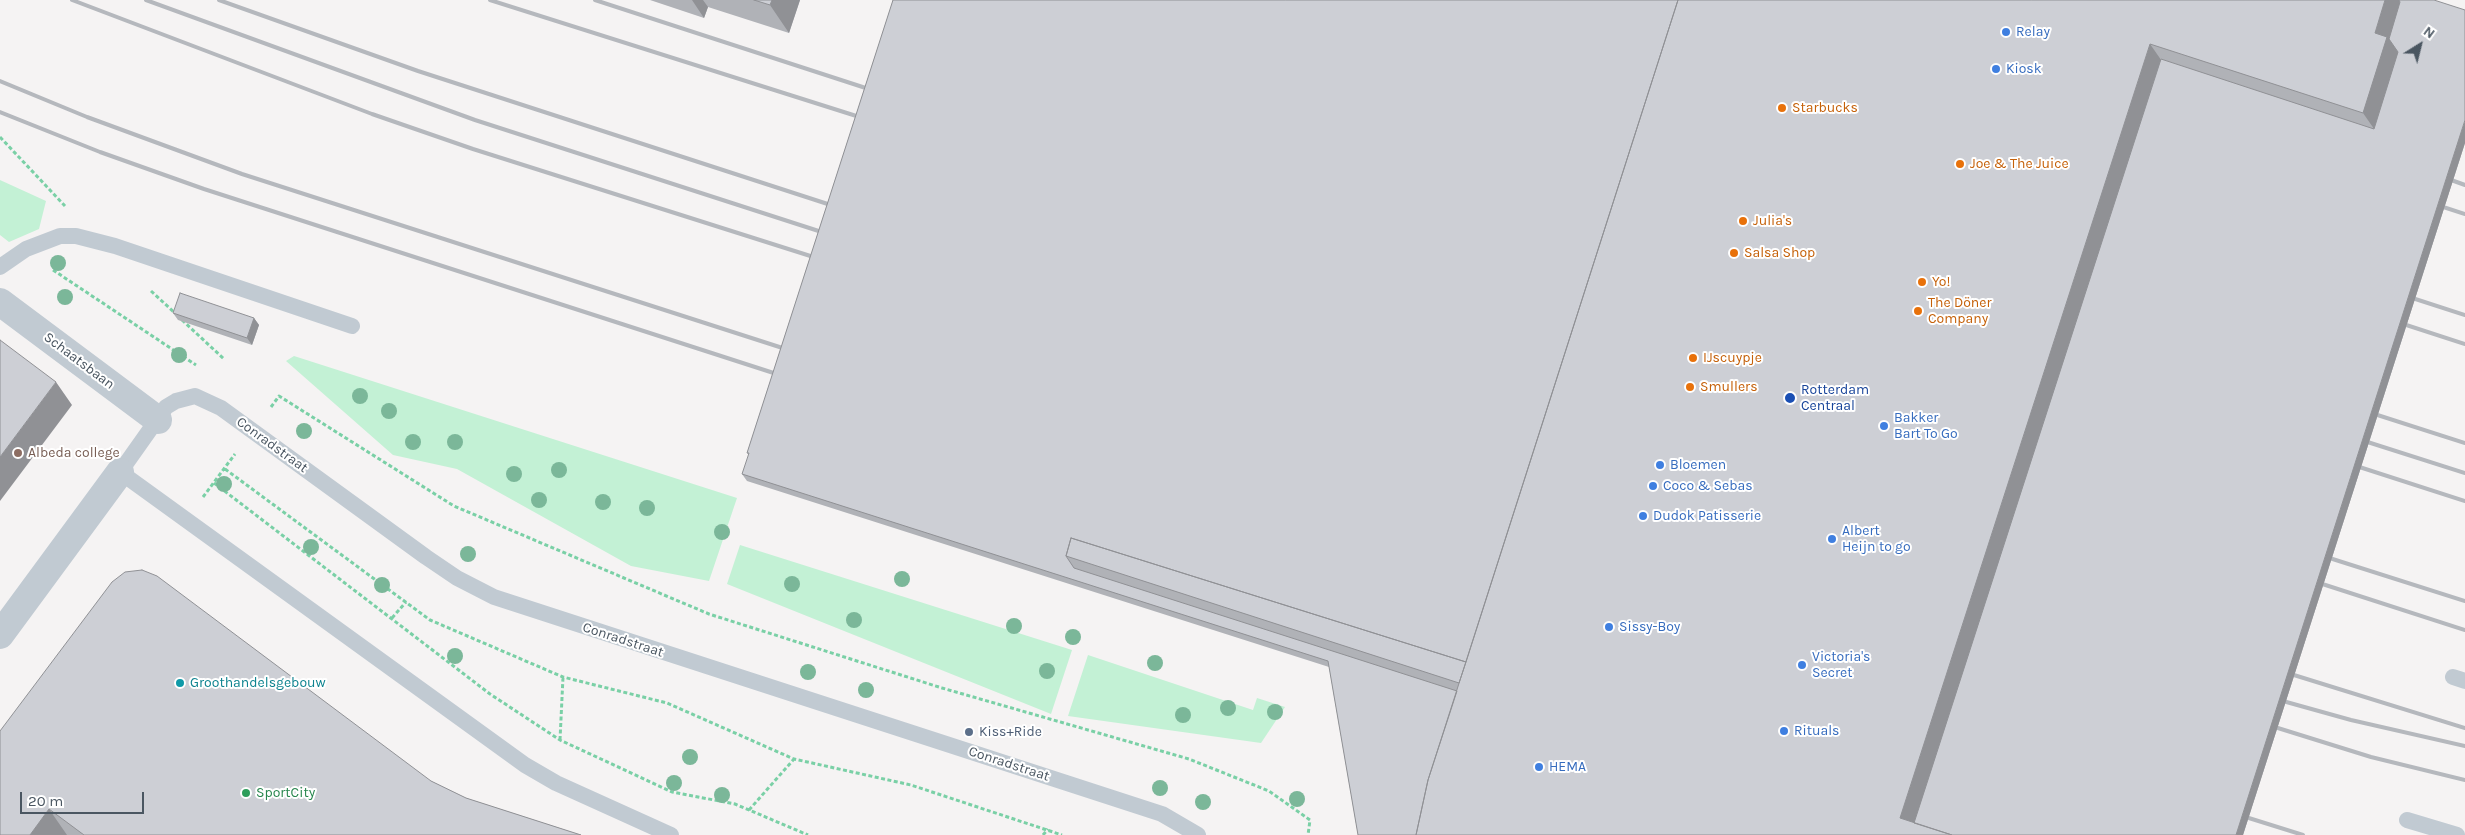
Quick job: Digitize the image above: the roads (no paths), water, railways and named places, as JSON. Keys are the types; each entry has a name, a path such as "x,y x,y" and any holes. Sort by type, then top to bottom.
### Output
{"street":[{"name":"Schaatsbaan","path":"0,302 158,420"},
{"name":"Conradstraat","path":"0,635 120,472"}],"lane":[{"path":"0,267 26,248 60,236 76,236 114,246 352,326"},
{"name":"Conradstraat","path":"120,472 166,407 176,401 195,396 221,408 457,578 494,597 1162,814 1198,835"},
{"path":"120,472 524,765 556,783 671,835"},
{"path":"2407,820 2458,835"}],"railway":[{"path":"72,0 372,114 473,149 823,260"},
{"path":"146,0 475,120 831,235"},
{"path":"219,0 418,71 840,208"},
{"path":"490,0 869,120"},
{"path":"595,0 878,92"},
{"path":"0,81 87,117 242,174 795,352"},
{"path":"0,112 100,152 204,189 786,377"},
{"path":"2440,176 2465,185"},
{"path":"2431,203 2465,214"},
{"path":"2403,295 2465,315"},
{"path":"2394,321 2465,344"},
{"path":"2365,411 2465,443"},
{"path":"2355,438 2465,473"},
{"path":"2347,463 2465,501"},
{"path":"2320,555 2465,601"},
{"path":"2310,580 2465,630"},
{"path":"2281,671 2465,728"},
{"path":"2272,698 2351,720 2465,746"},
{"path":"2265,724 2371,757 2465,780"},
{"path":"2236,814 2303,835"}],"place":[{"name":"Relay","path":"2006,32"},
{"name":"Kiosk","path":"1996,69"},
{"name":"Starbucks","path":"1782,108"},
{"name":"Joe & The Juice","path":"1960,164"},
{"name":"Julia's","path":"1743,221"},
{"name":"Salsa Shop","path":"1734,253"},
{"name":"Yo!","path":"1922,282"},
{"name":"The Döner Company","path":"1918,311"},
{"name":"IJscuypje","path":"1693,358"},
{"name":"Smullers","path":"1690,387"},
{"name":"Rotterdam Centraal","path":"1790,398"},
{"name":"Bakker Bart To Go","path":"1884,426"},
{"name":"Albeda college","path":"18,453"},
{"name":"Bloemen","path":"1660,465"},
{"name":"Coco & Sebas","path":"1653,486"},
{"name":"Dudok Patisserie","path":"1643,516"},
{"name":"Albert Heijn to go","path":"1832,539"},
{"name":"Sissy-Boy","path":"1609,627"},
{"name":"Victoria's Secret","path":"1802,665"},
{"name":"Groothandelsgebouw","path":"180,683"},
{"name":"Rituals","path":"1784,731"},
{"name":"Kiss+Ride","path":"969,732"},
{"name":"HEMA","path":"1539,767"},
{"name":"SportCity","path":"246,793"}]}
